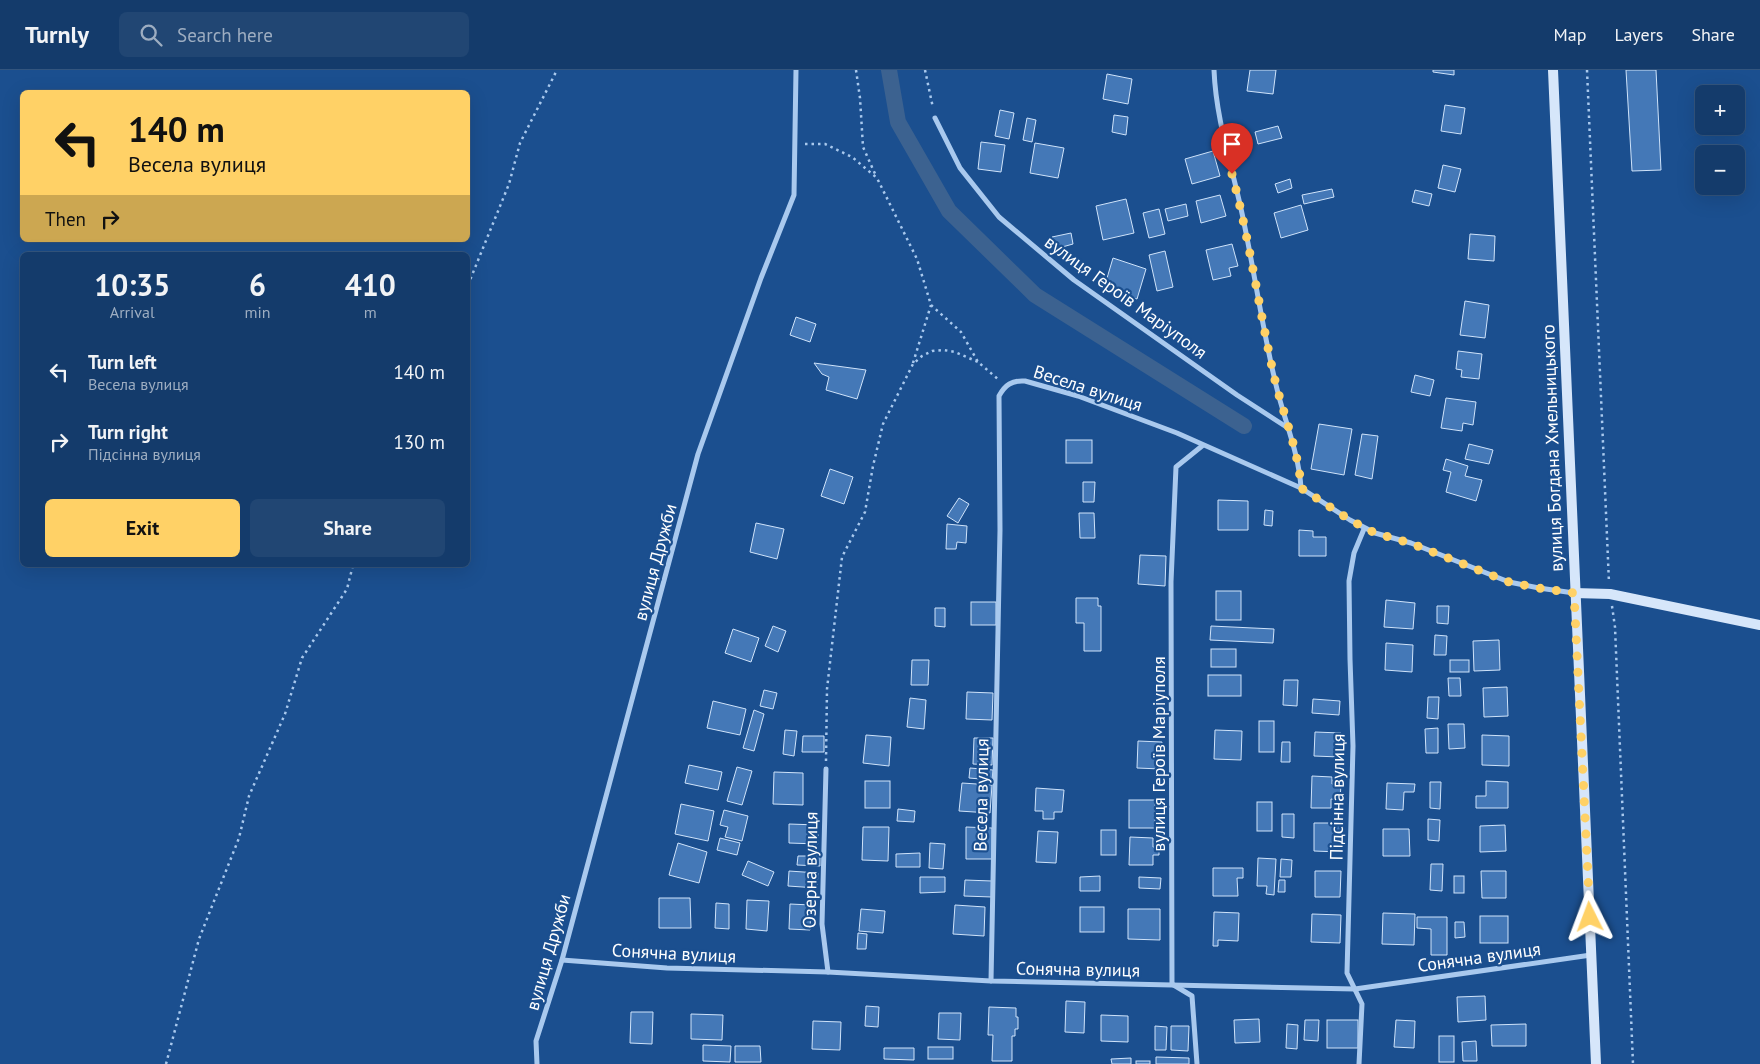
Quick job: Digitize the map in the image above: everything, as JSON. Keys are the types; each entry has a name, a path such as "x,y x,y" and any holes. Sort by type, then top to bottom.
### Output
{"main road":[{"name":"вулиця Богдана Хмельницького","path":"1552,70 1596,1064"},
{"path":"1574,593 1610,594 1760,625"}],"street":[{"name":"вулиця Дружби","path":"537,1064 536,1041 562,960 698,454 761,278 794,195 796,70"},
{"path":"1214,70 1222,134 1254,267 1272,367 1298,464 1301,488"},
{"name":"вулиця Героїв Маріуполя","path":"935,118 960,168 999,216 1074,280 1237,395 1288,428"},
{"name":"Весела вулиця","path":"991,981 1000,530 999,396 1006,385 1018,380 1025,381 1078,396 1159,426 1301,488 1364,529 1410,543 1509,582 1574,593"},
{"name":"вулиця Героїв Маріуполя","path":"1172,984 1171,582 1176,467 1202,446"},
{"name":"Підсінна вулиця","path":"1360,1064 1362,1004 1347,973 1353,746 1349,607 1352,564 1364,529"},
{"name":"Озерна вулиця","path":"826,769 822,924 828,972"},
{"name":"Сонячна вулиця","path":"562,960 668,968 828,972 991,981 1355,989 1592,955"},
{"path":"1172,984 1192,996 1197,1064"}],"path":[{"path":"470,280 509,184 520,143 557,70"},
{"path":"856,70 864,147 877,178 917,259 931,305 961,332 978,362 995,378 1006,385"},
{"path":"925,70 935,118"},
{"path":"1587,70 1608,569 1615,627 1633,1064"},
{"path":"795,144 825,144 852,157 877,178"},
{"path":"826,769 827,689 842,557 865,512 883,424 913,364 931,305"},
{"path":"913,364 922,356 932,351 944,350 955,352 978,362"},
{"path":"166,1064 199,939 239,838 249,796 285,714 302,658 347,589 352,567"}],"building":[{"path":"1250,70 1276,70 1273,94 1247,91"},
{"path":"1433,70 1454,70 1454,75 1433,72"},
{"path":"1626,70 1656,70 1661,170 1632,171"},
{"path":"1107,74 1132,79 1128,104 1103,99"},
{"path":"1445,105 1465,108 1461,134 1441,131"},
{"path":"1000,110 1014,113 1009,139 995,136"},
{"path":"1114,115 1128,117 1126,135 1112,132"},
{"path":"1027,118 1036,120 1032,142 1023,140"},
{"path":"1278,126 1282,138 1258,144 1255,132"},
{"path":"981,142 1005,145 1001,172 978,169"},
{"path":"1035,143 1064,148 1058,178 1030,173"},
{"path":"1213,151 1220,176 1192,184 1185,159"},
{"path":"1443,165 1461,169 1455,192 1438,188"},
{"path":"1290,179 1292,188 1278,193 1275,184"},
{"path":"1332,189 1334,197 1304,204 1302,195"},
{"path":"1415,190 1432,194 1429,206 1412,202"},
{"path":"1220,195 1226,216 1201,223 1196,201"},
{"path":"1126,199 1134,233 1103,240 1096,206"},
{"path":"1186,204 1188,216 1168,221 1165,209"},
{"path":"1301,205 1308,230 1281,238 1274,213"},
{"path":"1159,209 1165,234 1149,238 1143,213"},
{"path":"1071,233 1073,244 1055,249 1052,237"},
{"path":"1470,234 1495,236 1494,261 1468,259"},
{"path":"1232,244 1238,266 1229,268 1231,276 1213,280 1206,250"},
{"path":"1165,251 1173,287 1157,291 1149,255"},
{"path":"1113,258 1146,269 1137,299 1104,288"},
{"path":"1465,301 1489,305 1485,338 1460,335"},
{"path":"796,317 816,324 810,342 790,335"},
{"path":"1458,351 1482,354 1479,379 1461,377 1462,370 1456,369"},
{"path":"814,363 866,370 857,399 826,390 829,377 822,374"},
{"path":"1415,375 1434,380 1430,396 1411,392"},
{"path":"1446,398 1476,402 1473,425 1463,423 1462,431 1441,428"},
{"path":"1319,424 1352,429 1344,475 1311,469"},
{"path":"1362,434 1378,436 1372,479 1355,475"},
{"path":"1066,440 1092,440 1092,463 1066,463"},
{"path":"1469,444 1493,450 1489,464 1465,459"},
{"path":"1446,459 1468,466 1465,476 1482,480 1476,501 1446,492 1451,472 1443,470"},
{"path":"830,469 853,477 844,504 821,496"},
{"path":"1083,482 1095,482 1094,502 1083,502"},
{"path":"959,498 969,504 958,523 947,516"},
{"path":"1218,500 1248,501 1248,530 1218,530"},
{"path":"1265,510 1273,511 1272,526 1264,525"},
{"path":"1079,513 1094,513 1095,538 1080,538"},
{"path":"756,523 784,529 777,559 750,552"},
{"path":"947,524 967,526 966,543 957,542 956,549 946,549"},
{"path":"1299,530 1313,531 1313,537 1326,537 1326,556 1299,556"},
{"path":"1140,555 1166,556 1165,586 1138,584"},
{"path":"1216,591 1241,591 1241,620 1216,620"},
{"path":"1076,598 1098,598 1098,606 1101,606 1101,651 1084,651 1084,623 1076,623"},
{"path":"1386,600 1415,603 1413,629 1384,627"},
{"path":"971,602 996,602 996,625 971,625"},
{"path":"1437,606 1449,606 1448,624 1437,623"},
{"path":"935,608 945,608 945,627 935,626"},
{"path":"773,626 786,631 778,652 765,646"},
{"path":"1211,626 1274,629 1273,643 1210,640"},
{"path":"733,629 759,638 751,662 725,653"},
{"path":"1435,635 1447,636 1446,655 1434,655"},
{"path":"1499,640 1500,670 1474,671 1473,641"},
{"path":"1386,643 1413,645 1412,672 1385,670"},
{"path":"1211,649 1236,649 1236,667 1211,667"},
{"path":"912,660 929,660 928,685 911,685"},
{"path":"1450,660 1469,660 1469,672 1450,672"},
{"path":"1208,675 1241,675 1241,696 1208,696"},
{"path":"1448,678 1460,678 1461,696 1449,696"},
{"path":"1284,680 1298,680 1297,706 1283,705"},
{"path":"1507,687 1508,716 1484,717 1483,688"},
{"path":"764,690 777,693 773,709 760,706"},
{"path":"967,692 993,693 992,720 966,719"},
{"path":"1428,697 1439,697 1438,719 1427,718"},
{"path":"910,698 926,700 924,729 907,727"},
{"path":"1313,699 1340,701 1339,715 1312,713"},
{"path":"713,701 746,709 740,735 707,728"},
{"path":"754,710 764,714 754,751 743,748"},
{"path":"1259,721 1274,721 1274,752 1259,752"},
{"path":"1448,724 1464,724 1465,748 1449,749"},
{"path":"1438,728 1438,753 1426,753 1425,729"},
{"path":"785,730 797,731 794,756 783,754"},
{"path":"1215,730 1242,731 1241,760 1214,759"},
{"path":"1315,732 1341,733 1340,757 1314,756"},
{"path":"866,735 891,737 889,766 863,763"},
{"path":"1482,735 1509,736 1509,766 1482,765"},
{"path":"803,736 824,736 824,752 802,752"},
{"path":"974,738 993,738 992,765 973,764"},
{"path":"1138,741 1162,742 1161,769 1137,768"},
{"path":"1282,742 1290,742 1290,762 1281,762"},
{"path":"689,765 722,772 718,790 685,783"},
{"path":"737,767 752,771 742,805 727,801"},
{"path":"970,768 993,770 992,780 969,778"},
{"path":"774,772 803,773 803,805 773,804"},
{"path":"1312,776 1332,777 1332,784 1341,784 1340,800 1331,799 1331,808 1311,808"},
{"path":"865,781 890,781 890,808 865,808"},
{"path":"1486,781 1508,782 1508,808 1476,808 1476,796 1486,796"},
{"path":"1430,782 1441,782 1440,809 1430,808"},
{"path":"962,783 992,785 990,813 959,811"},
{"path":"1387,783 1415,784 1414,792 1404,792 1403,810 1386,809"},
{"path":"1036,788 1064,790 1062,812 1054,812 1054,819 1043,819 1043,811 1035,811"},
{"path":"1129,800 1155,800 1155,828 1129,828"},
{"path":"1257,802 1272,802 1272,831 1257,831"},
{"path":"681,804 714,811 708,841 675,834"},
{"path":"898,809 915,811 914,822 897,821"},
{"path":"724,810 748,816 742,841 725,837 728,827 720,825"},
{"path":"1282,814 1294,814 1294,838 1282,837"},
{"path":"1428,819 1440,820 1439,841 1428,840"},
{"path":"1314,823 1341,823 1340,852 1314,851"},
{"path":"789,824 818,825 818,844 789,843"},
{"path":"1505,825 1506,851 1480,852 1480,826"},
{"path":"863,827 889,827 888,861 862,860"},
{"path":"966,827 992,828 992,859 966,859"},
{"path":"1383,829 1409,829 1410,856 1383,856"},
{"path":"1101,830 1116,830 1116,855 1101,855"},
{"path":"1038,831 1058,832 1056,863 1036,862"},
{"path":"1130,837 1153,838 1153,847 1159,847 1159,855 1153,855 1153,865 1129,865"},
{"path":"720,838 740,843 737,855 717,850"},
{"path":"678,843 707,852 699,883 669,875"},
{"path":"930,843 945,844 943,869 929,868"},
{"path":"920,853 920,867 896,867 896,854"},
{"path":"798,856 820,856 820,866 797,865"},
{"path":"1258,858 1276,859 1274,895 1266,894 1267,886 1257,886"},
{"path":"1281,859 1292,860 1291,877 1280,877"},
{"path":"748,861 774,872 768,886 742,875"},
{"path":"1431,864 1443,864 1442,891 1430,890"},
{"path":"1213,868 1243,868 1243,878 1237,878 1238,896 1213,896"},
{"path":"789,871 818,873 817,888 788,886"},
{"path":"1315,871 1341,871 1340,897 1315,897"},
{"path":"1481,871 1506,871 1506,898 1482,898"},
{"path":"1100,876 1100,891 1080,891 1080,877"},
{"path":"1454,876 1464,876 1464,893 1454,893"},
{"path":"920,877 945,877 945,892 920,893"},
{"path":"1139,877 1161,878 1160,889 1139,888"},
{"path":"965,880 992,881 992,897 964,896"},
{"path":"1279,880 1285,880 1285,892 1278,892"},
{"path":"659,898 690,898 691,928 659,928"},
{"path":"747,900 769,901 767,931 746,929"},
{"path":"716,903 729,904 729,929 715,928"},
{"path":"790,904 811,905 810,930 789,929"},
{"path":"955,905 985,907 984,936 953,934"},
{"path":"1080,907 1104,907 1104,932 1080,932"},
{"path":"861,909 885,911 883,933 859,931"},
{"path":"1128,909 1160,909 1160,940 1128,939"},
{"path":"1214,912 1239,913 1238,941 1218,940 1218,946 1213,946"},
{"path":"1383,913 1415,914 1414,945 1382,944"},
{"path":"1312,914 1341,915 1340,943 1311,942"},
{"path":"1480,916 1508,916 1508,943 1480,943"},
{"path":"1417,917 1447,917 1447,955 1431,955 1431,929 1417,928"},
{"path":"1455,922 1464,922 1465,937 1455,938"},
{"path":"858,933 867,934 866,949 857,949"},
{"path":"1485,996 1486,1020 1458,1022 1457,997"},
{"path":"1066,1001 1085,1002 1084,1033 1065,1032"},
{"path":"866,1006 879,1007 878,1027 865,1026"},
{"path":"989,1007 1016,1008 1018,1029 1015,1029 1015,1036 1012,1036 1012,1061 992,1061 993,1035 988,1035"},
{"path":"631,1012 653,1012 652,1044 630,1043"},
{"path":"939,1013 961,1013 960,1040 938,1039"},
{"path":"691,1014 723,1015 722,1040 691,1039"},
{"path":"1101,1015 1128,1016 1128,1042 1101,1041"},
{"path":"1259,1019 1260,1042 1235,1043 1234,1020"},
{"path":"1305,1020 1319,1020 1318,1041 1304,1040"},
{"path":"1327,1020 1358,1020 1358,1048 1327,1048"},
{"path":"1396,1020 1415,1021 1414,1048 1394,1047"},
{"path":"813,1021 841,1022 840,1050 812,1049"},
{"path":"1287,1024 1298,1025 1297,1049 1286,1048"},
{"path":"1526,1024 1526,1046 1492,1046 1491,1025"},
{"path":"1155,1026 1167,1027 1166,1050 1155,1050"},
{"path":"1171,1026 1189,1026 1188,1051 1171,1050"},
{"path":"1439,1036 1454,1036 1454,1062 1439,1062"},
{"path":"1476,1041 1477,1061 1463,1061 1462,1042"},
{"path":"703,1045 731,1046 730,1062 703,1061"},
{"path":"735,1046 760,1046 761,1062 735,1062"},
{"path":"928,1047 953,1047 953,1059 928,1059"},
{"path":"884,1048 914,1048 914,1060 884,1059"},
{"path":"1156,1057 1189,1058 1189,1064 1156,1064"},
{"path":"1131,1058 1131,1064 1112,1064 1111,1059"},
{"path":"1136,1061 1150,1061 1150,1064 1136,1064"}],"waterway":[{"path":"889,70 898,122 949,211 1035,295 1244,426"}],"route":[{"path":"1232,174 1254,267 1277,391 1298,464 1301,488 1364,529 1410,543 1479,572 1509,582 1574,593 1590,917"}]}
